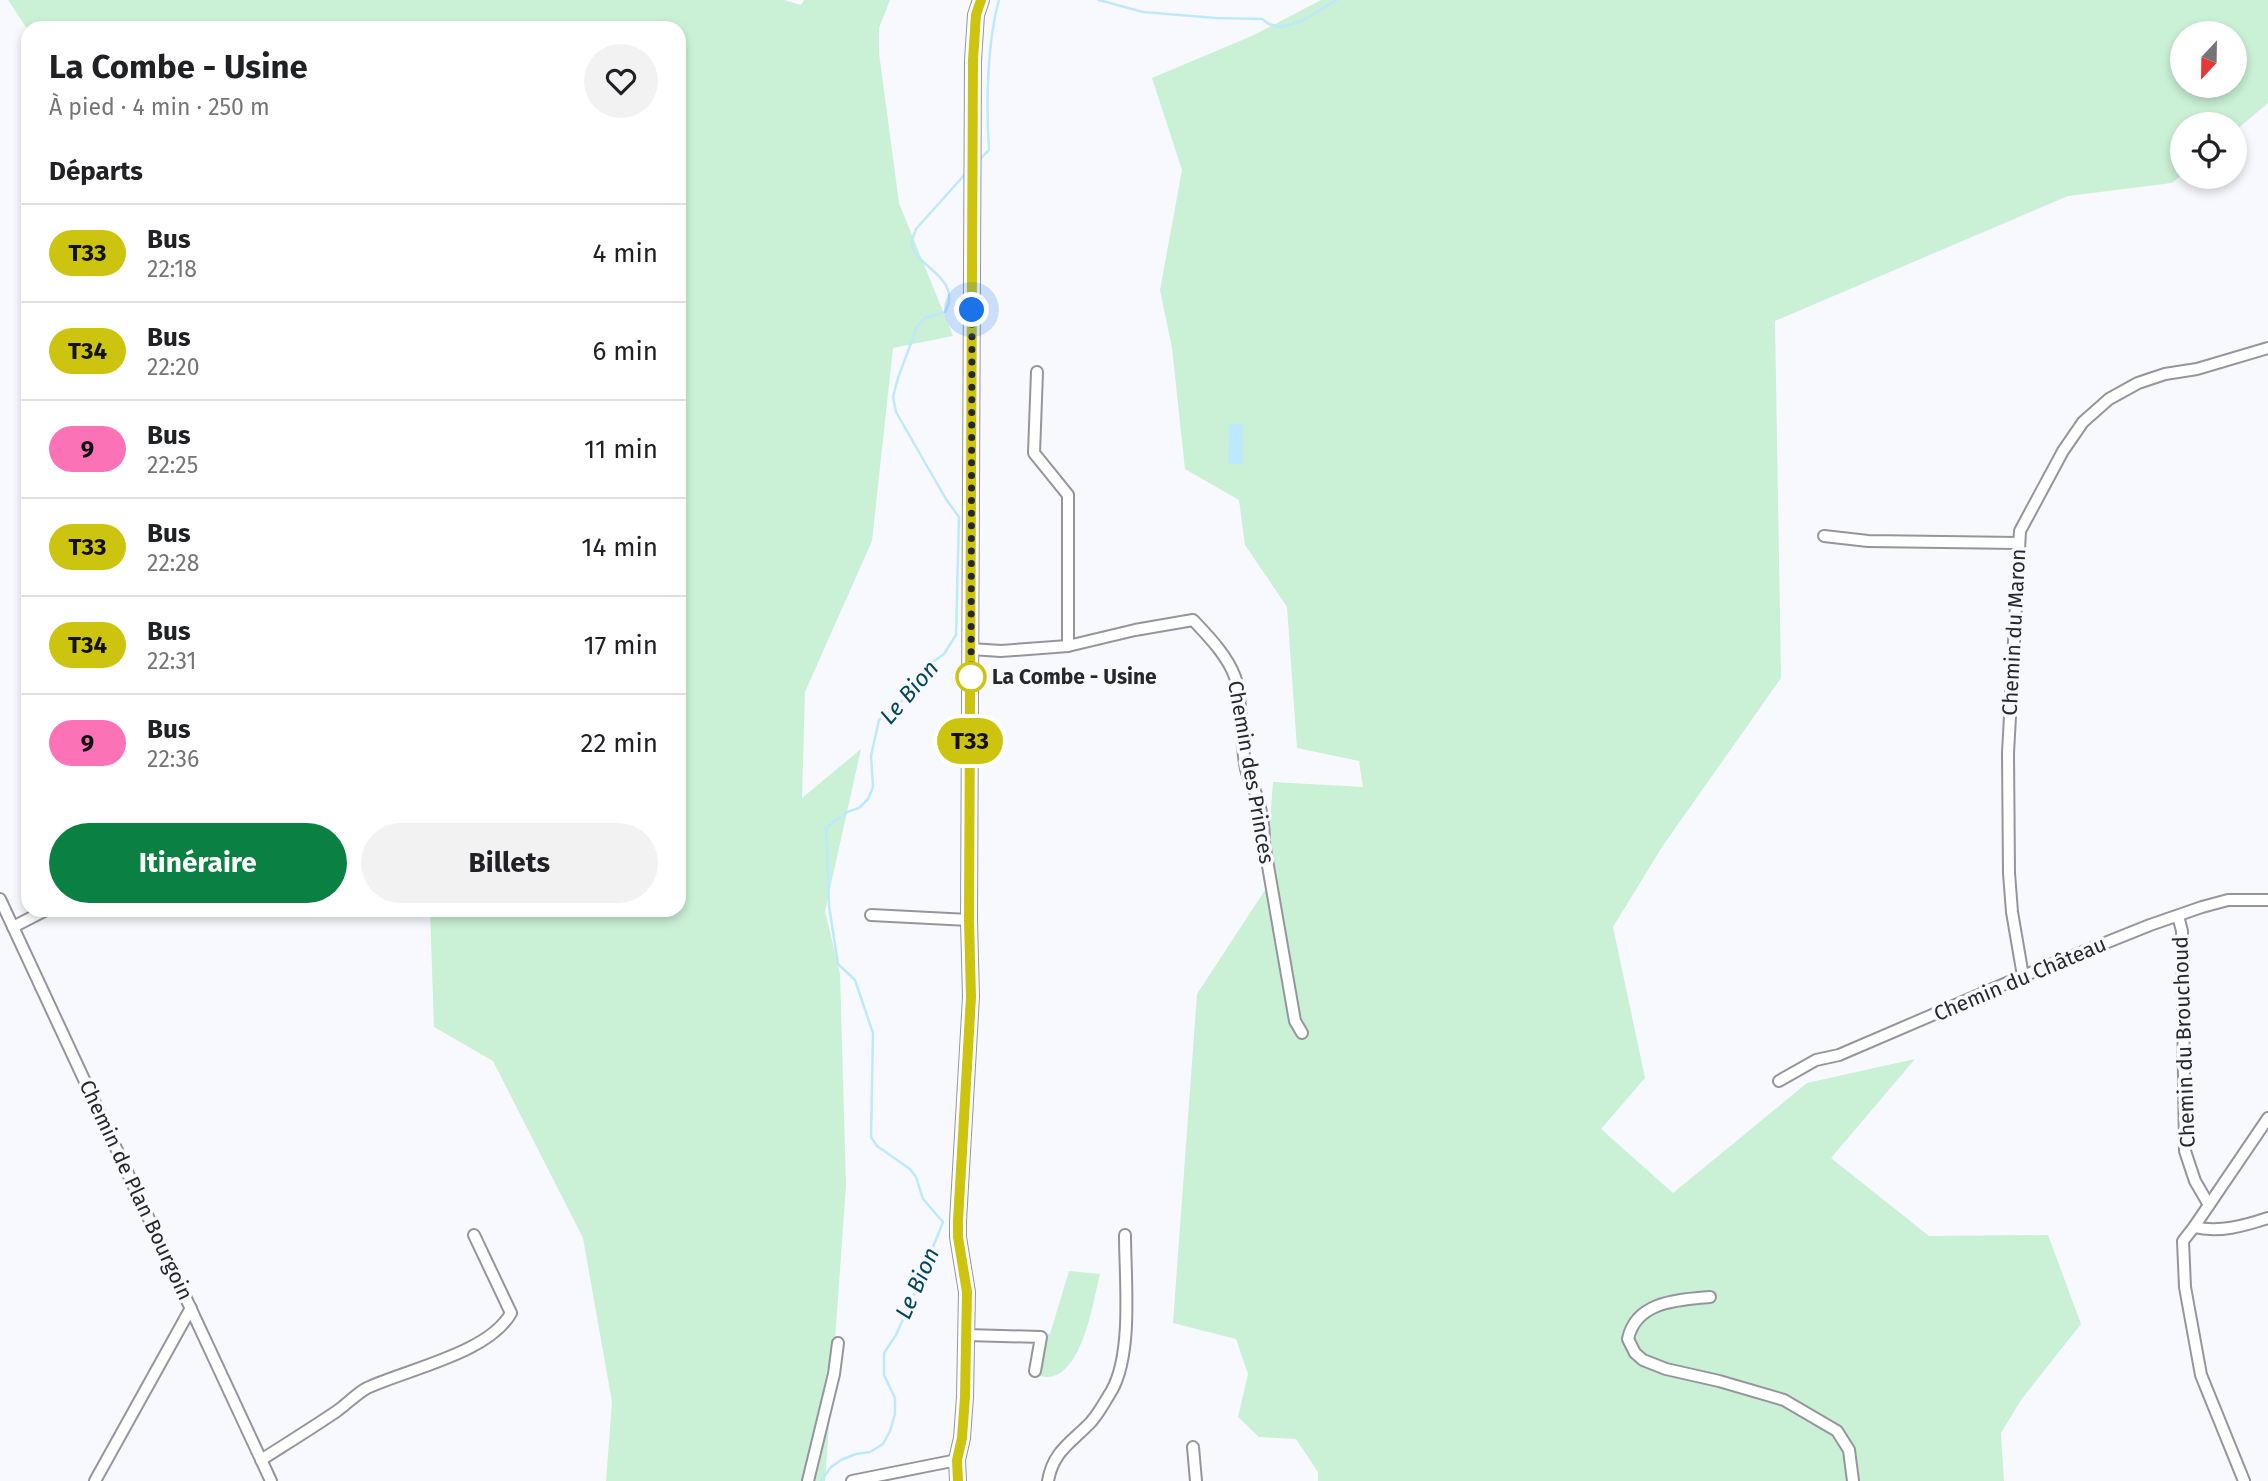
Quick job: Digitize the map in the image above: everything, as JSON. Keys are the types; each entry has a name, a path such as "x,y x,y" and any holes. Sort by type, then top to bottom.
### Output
{"main road":[{"path":"958,1481 967,1292 958,1229 971,997 969,920 973,60 976,15 981,0"}],"street":[{"name":"Chemin du Maron","path":"2023,976 2012,912 2009,873 2008,754 2020,531 2063,452 2083,422 2109,399 2138,383 2165,374 2197,369 2268,348"},
{"path":"1037,372 1034,453 1068,495 1068,646"},
{"path":"1824,536 1868,541 2018,543"},
{"name":"Chemin des Princes","path":"971,649 1001,651 1068,646 1193,620 1228,661 1236,679 1242,747 1264,827 1264,843 1295,1021 1302,1033"},
{"name":"Chemin de Plan Bourgoin","path":"0,900 271,1481"},
{"name":"Chemin du Château","path":"1779,1081 1816,1060 1839,1055 2150,925 2202,906 2228,901 2268,900"},
{"path":"871,915 969,920"},
{"name":"Chemin du Brouchoud","path":"2178,916 2182,931 2185,1151 2194,1181 2209,1205"},
{"path":"13,927 32,917"},
{"path":"2244,1481 2201,1376 2185,1287 2183,1241 2268,1118"},
{"path":"2194,1227 2207,1230 2245,1226 2268,1218"},
{"path":"261,1460 340,1409 365,1389 412,1373 488,1338 505,1325 511,1313 474,1235"},
{"path":"1048,1481 1050,1470 1060,1451 1094,1419 1114,1387 1121,1363 1126,1322 1125,1235"},
{"path":"1710,1297 1677,1300 1643,1312 1636,1318 1628,1339 1635,1353 1643,1360 1666,1369 1784,1400 1827,1425 1837,1431 1849,1450 1853,1481"},
{"path":"95,1481 191,1308"},
{"path":"967,1335 1041,1337 1035,1370"},
{"path":"808,1481 834,1374 838,1343"},
{"path":"1193,1447 1196,1481"},
{"path":"852,1481 957,1460"}],"green space":[{"path":"8,0 784,0 801,5 804,0 890,0 879,28 879,53 899,203 953,336 893,348 872,541 805,692 802,798 861,749 825,911 840,974 846,1185 825,1481 606,1481 612,1402 583,1238 493,1061 434,1027 430,917 686,917 686,21 22,21"},
{"path":"1321,0 2268,0 2268,103 2247,121 2247,112 2170,112 2170,183 2068,196 1775,321 1781,678 1662,847 1613,927 1645,1078 1601,1129 1673,1193 1807,1083 1915,1059 1831,1158 1929,1236 2048,1235 2081,1324 2021,1400 2001,1433 2004,1481 1318,1481 1318,1472 1296,1439 1259,1437 1238,1417 1248,1374 1236,1339 1173,1323 1197,994 1265,890 1273,782 1363,787 1359,761 1297,748 1287,607 1245,545 1239,500 1185,469 1172,348 1160,290 1182,170 1152,78 1254,35"},
{"path":"1069,1271 1100,1274 1089,1322 1074,1357 1064,1370 1052,1376 1037,1375 1044,1334 1050,1334"}],"water":[{"path":"1229,424 1243,424 1243,464 1228,464"}],"waterway":[{"name":"Le Bion","path":"979,160 989,150 988,75 999,0"},
{"name":"Le Bion","path":"1099,0 1143,12 1262,19 1282,27 1302,21 1337,0"},
{"name":"Le Bion","path":"821,1481 831,1467 841,1460 870,1452 883,1444 890,1431 895,1414 895,1398 884,1375 884,1353 896,1335 943,1222 923,1199 916,1177 910,1169 877,1146 871,1137 873,1033 855,980 838,964 829,906 826,828 847,812 859,808 868,799 873,787 871,756 879,720 900,704 923,669 944,654 956,635 959,517 896,412 893,397 917,327 925,318 945,312 949,300 948,289 943,280 919,257 913,249 912,239 916,229 967,172"}],"bus line":[{"name":"T33","path":"958,1481 957,1460 962,1438 965,1397 967,1292 958,1221 971,997 969,920 973,60 976,15 981,0"}],"place":[{"name":"La Combe - Usine","path":"971,677"}],"route":[{"path":"971,677 972,310"}]}
